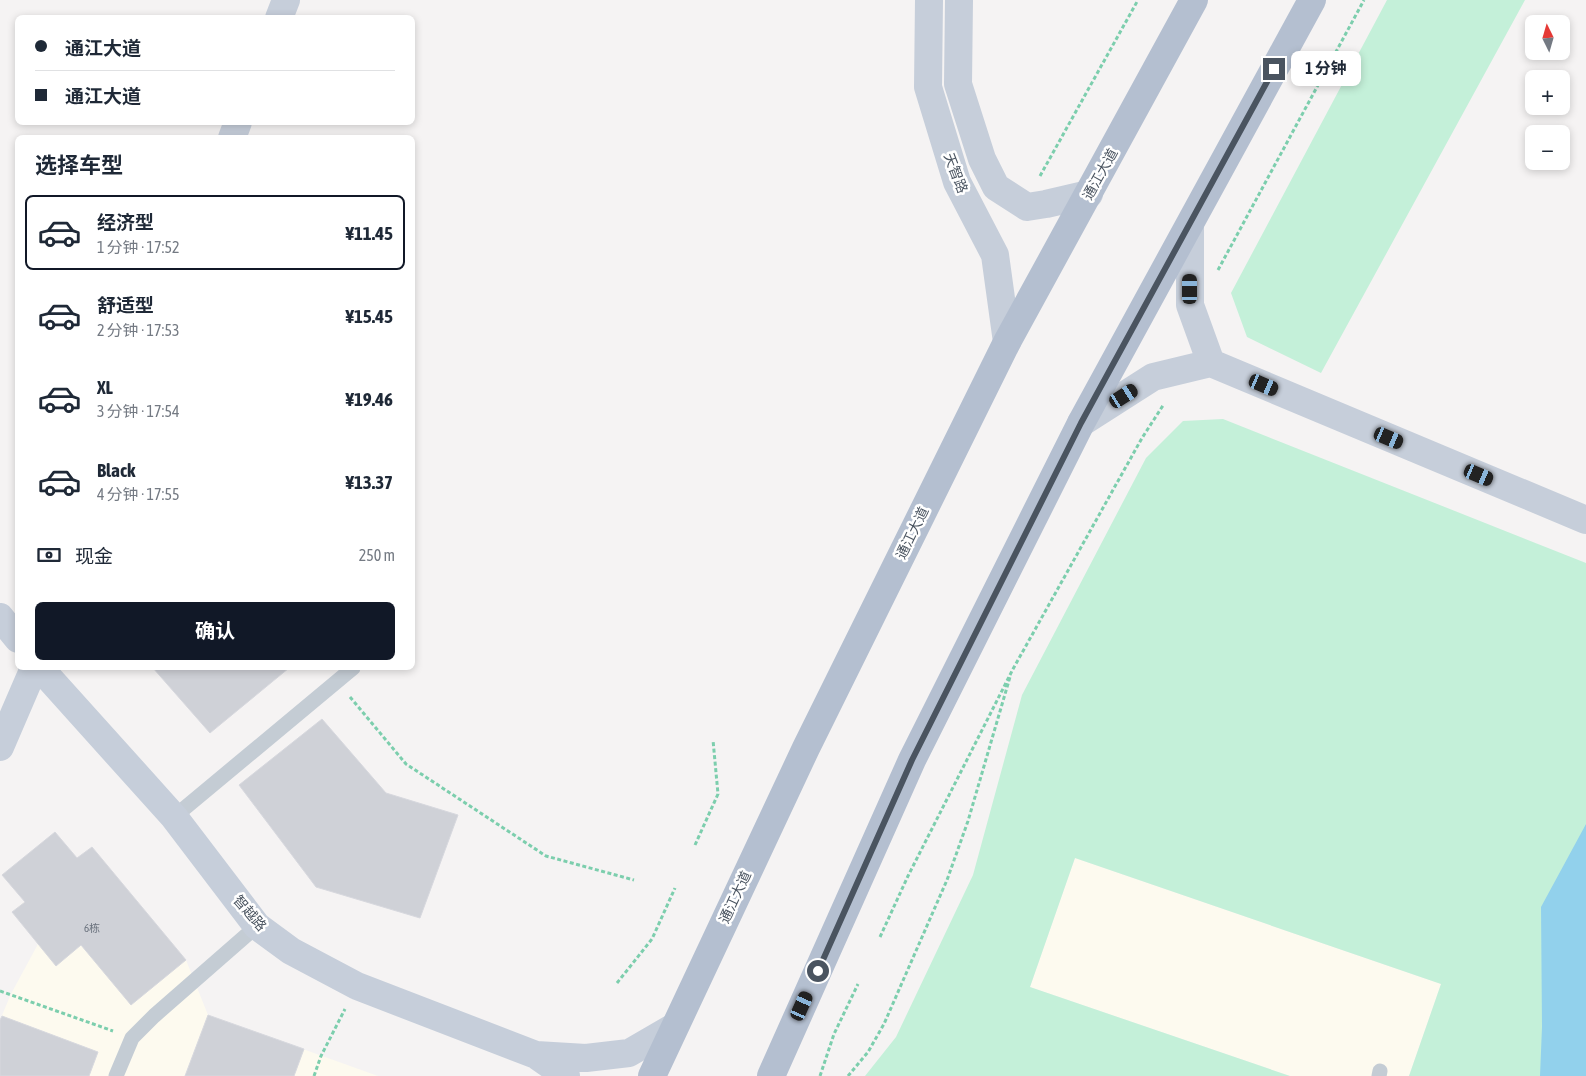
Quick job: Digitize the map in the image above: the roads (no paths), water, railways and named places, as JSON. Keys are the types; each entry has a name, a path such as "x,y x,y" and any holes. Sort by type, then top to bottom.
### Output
{"main road":[{"name":"通江大道","path":"652,1076 806,748 1007,342 1194,0"},
{"path":"771,1076 912,760 1081,423 1312,0"}],"street":[{"path":"280,15 286,0"},
{"name":"天智路","path":"929,0 928,87 957,182 995,255 1007,342"},
{"name":"天智路","path":"959,0 958,84 982,159 996,187 1026,207 1089,194"},
{"path":"1190,225 1190,306 1211,363"},
{"path":"1081,423 1153,378 1211,363 1586,520"},
{"path":"0,617 15,635"},
{"path":"0,747 33,670"},
{"name":"智越路","path":"42,670 174,817 257,926 291,951 357,986 536,1055"},
{"path":"536,1055 586,1058 628,1053 674,1026"},
{"path":"536,1055 566,1076"}],"lane":[{"path":"174,817 351,670"},
{"path":"116,1076 132,1038 154,1016 257,926"}],"water":[{"path":"1586,824 1586,1076 1540,1076 1542,1027 1541,907"}]}
